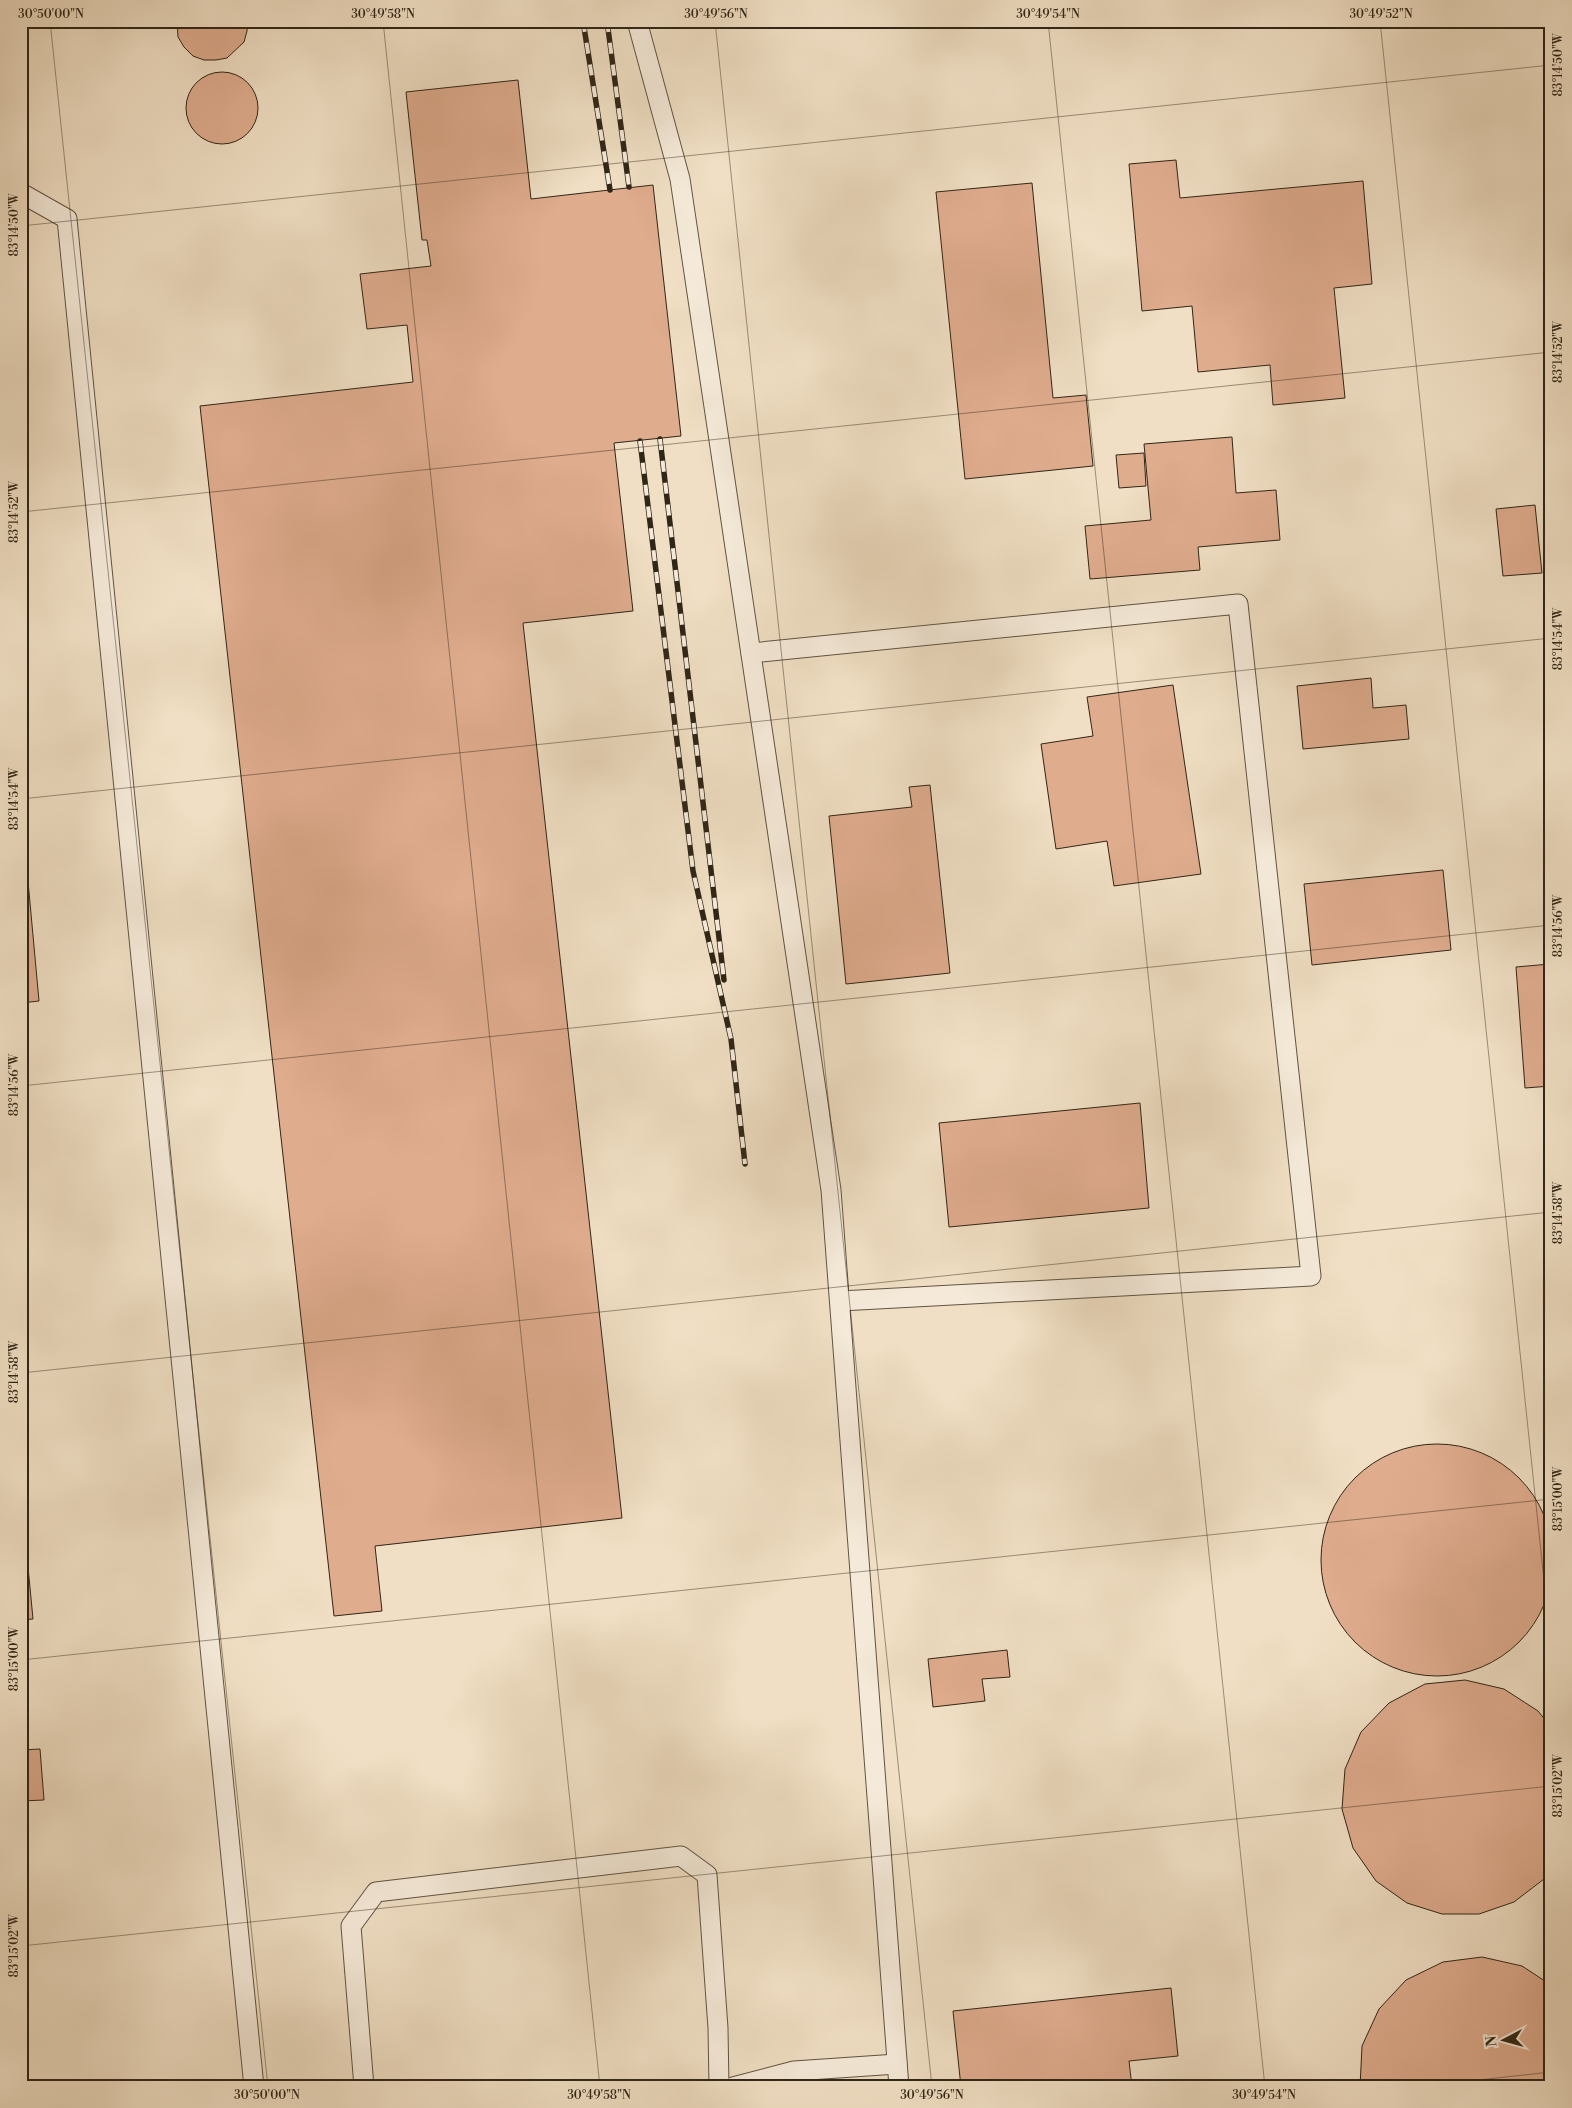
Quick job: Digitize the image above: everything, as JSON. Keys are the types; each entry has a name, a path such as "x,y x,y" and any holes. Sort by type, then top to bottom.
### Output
{"lane":[{"path":"638,21 680,179 831,1190 899,2087"},
{"path":"21,193 67,218 254,2087"},
{"path":"751,653 1238,604 1311,1276 840,1302"},
{"path":"364,2087 351,1926 376,1892 681,1856 707,1875 718,2028 719,2087"},
{"path":"732,2087 794,2071 897,2064"}],"building":[{"path":"177,21 248,21 244,42 227,58 204,60 193,56 184,47 178,37"},
{"path":"222,72 242,78 252,88 258,108 252,128 242,138 222,144 202,138 192,128 186,108 192,88 202,78"},
{"path":"518,80 531,199 653,185 681,436 614,443 633,611 523,623 622,1518 375,1546 382,1611 334,1616 200,406 413,382 407,325 367,329 360,274 431,266 427,240 422,240 406,92"},
{"path":"1176,160 1180,198 1363,181 1372,284 1334,288 1345,398 1273,405 1270,365 1198,372 1192,306 1142,311 1129,164"},
{"path":"1032,183 1053,398 1086,395 1093,466 965,479 936,192"},
{"path":"1232,437 1236,493 1276,490 1280,540 1198,547 1200,570 1090,579 1085,526 1151,520 1144,444"},
{"path":"1144,453 1146,486 1119,488 1116,455"},
{"path":"1535,505 1542,573 1503,576 1496,509"},
{"path":"1371,678 1373,708 1406,705 1409,739 1303,749 1297,686"},
{"path":"1173,685 1201,874 1114,886 1107,841 1056,849 1041,744 1093,736 1087,697"},
{"path":"930,785 950,973 846,984 829,816 912,807 909,787"},
{"path":"1443,870 1451,950 1312,965 1304,884"},
{"path":"28,881 39,1001 21,1003 21,882"},
{"path":"1550,964 1551,1086 1525,1088 1516,967"},
{"path":"1140,1103 1149,1208 949,1227 939,1123"},
{"path":"1426,1444 1448,1444 1482,1452 1492,1457 1511,1470 1527,1486 1545,1515 1551,1537 1553,1560 1551,1583 1545,1605 1534,1625 1511,1650 1482,1668 1448,1676 1426,1676 1392,1668 1382,1663 1363,1650 1347,1634 1329,1605 1321,1571 1321,1549 1329,1515 1334,1505 1347,1486 1363,1470 1392,1452"},
{"path":"21,1494 33,1619 21,1620"},
{"path":"1007,1650 1010,1677 982,1679 985,1701 933,1707 928,1659"},
{"path":"1465,1680 1504,1689 1538,1711 1551,1727 1551,1869 1544,1879 1514,1902 1479,1914 1442,1914 1407,1903 1376,1881 1353,1848 1342,1809 1345,1769 1361,1732 1389,1703 1425,1684"},
{"path":"40,1749 44,1800 21,1801 21,1750"},
{"path":"1482,1957 1522,1966 1551,1985 1551,2087 1360,2087 1362,2046 1379,2009 1406,1980 1443,1962"},
{"path":"1171,1988 1178,2056 1129,2061 1132,2087 961,2087 953,2011"}],"railway":[{"path":"583,21 610,190"},
{"path":"607,21 629,187"},
{"path":"660,439 724,980"},
{"path":"640,441 693,871 731,1039 745,1164"}]}
